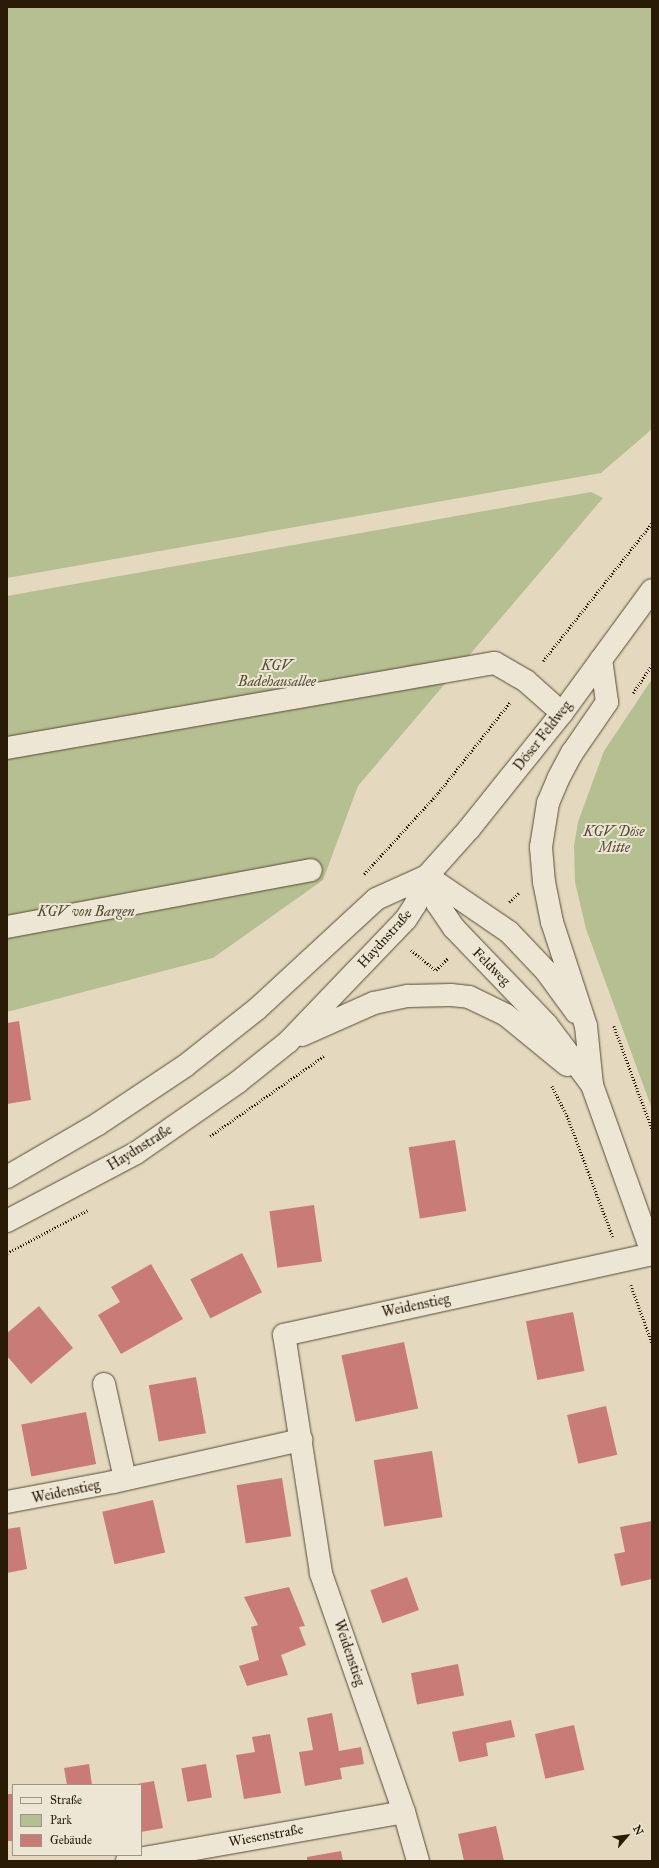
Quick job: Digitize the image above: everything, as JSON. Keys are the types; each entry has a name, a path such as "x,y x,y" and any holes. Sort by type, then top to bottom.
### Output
{"street":[{"name":"Döser Feldweg","path":"427,876 469,829 562,713 652,590"},
{"path":"592,1085 586,1026 552,922 544,882 541,847 548,803 558,779 572,752 607,702 601,660"},
{"path":"7,748 495,663 526,682 562,713"},
{"path":"7,927 311,870"},
{"path":"427,876 509,932 546,971 586,1026"},
{"name":"Haydnstraße","path":"7,1221 136,1153 238,1082 288,1042 394,933 415,905 427,876"},
{"name":"Haydnstraße","path":"7,1177 85,1133 185,1066 257,1009 376,899 427,876"},
{"name":"Feldweg","path":"427,876 437,904 454,928 547,1025 592,1085 652,1253"},
{"path":"288,1042 355,1010 390,999 433,994 469,997 511,1018 592,1085"},
{"name":"Weidenstieg","path":"418,1861 404,1812 321,1572 284,1335 622,1261 652,1253"},
{"path":"104,1384 125,1479"},
{"name":"Weidenstieg","path":"7,1502 125,1479 301,1440"},
{"name":"Wiesenstraße","path":"127,1861 404,1812"}],"path":[{"path":"362,877 438,793 652,523"},
{"path":"508,904 524,888"},
{"path":"411,950 436,970 452,955"},
{"path":"550,1084 568,1118 652,1343"}],"green space":[{"path":"7,7 652,7 652,429 601,473 7,578"},
{"name":"KGV Badehausallee","path":"591,492 603,498 358,786 323,880 213,958 7,1012 7,596"},
{"name":"KGV Döse Mitte","path":"652,679 652,1109 586,929 575,882 574,846 578,822 604,751"}],"building":[{"path":"19,1021 31,1100 7,1104 7,1023"},
{"path":"455,1140 466,1211 420,1218 409,1147"},
{"path":"314,1205 322,1261 277,1268 269,1211"},
{"path":"242,1253 262,1292 210,1319 190,1279"},
{"path":"151,1264 183,1319 121,1354 98,1315 120,1302 111,1287"},
{"path":"39,1306 73,1348 31,1384 7,1356 7,1333"},
{"path":"573,1312 584,1371 537,1380 526,1321"},
{"path":"404,1342 418,1409 356,1422 341,1355"},
{"path":"196,1377 206,1433 159,1441 149,1385"},
{"path":"606,1406 617,1455 578,1464 567,1415"},
{"path":"86,1412 96,1464 31,1477 21,1425"},
{"path":"432,1451 442,1517 384,1526 374,1460"},
{"path":"282,1478 291,1536 246,1543 237,1485"},
{"path":"153,1500 165,1553 114,1564 102,1512"},
{"path":"652,1521 652,1579 621,1586 614,1554 625,1552 620,1527"},
{"path":"20,1527 27,1569 7,1573 7,1529"},
{"path":"407,1577 419,1610 382,1623 370,1590"},
{"path":"289,1587 305,1626 299,1627 306,1645 281,1655 288,1675 247,1686 239,1666 259,1660 251,1627 258,1625 244,1597"},
{"path":"458,1664 464,1695 417,1705 411,1673"},
{"path":"332,1713 339,1751 361,1747 364,1764 340,1768 342,1779 305,1786 299,1752 313,1750 307,1718"},
{"path":"511,1720 515,1737 486,1743 488,1756 459,1762 452,1732"},
{"path":"574,1725 584,1770 545,1779 535,1734"},
{"path":"270,1734 281,1793 244,1799 236,1755 255,1752 252,1737"},
{"path":"89,1764 92,1784 67,1784 64,1768"},
{"path":"206,1764 212,1797 187,1802 181,1768"},
{"path":"154,1781 163,1828 142,1832 142,1784 137,1784"},
{"path":"7,1794 12,1794 12,1841 7,1841"},
{"path":"496,1826 504,1861 464,1861 458,1834"},
{"path":"341,1851 343,1861 307,1861 307,1857"}],"park label":[{"name":"KGV von Bargen","path":"86,912"}]}
